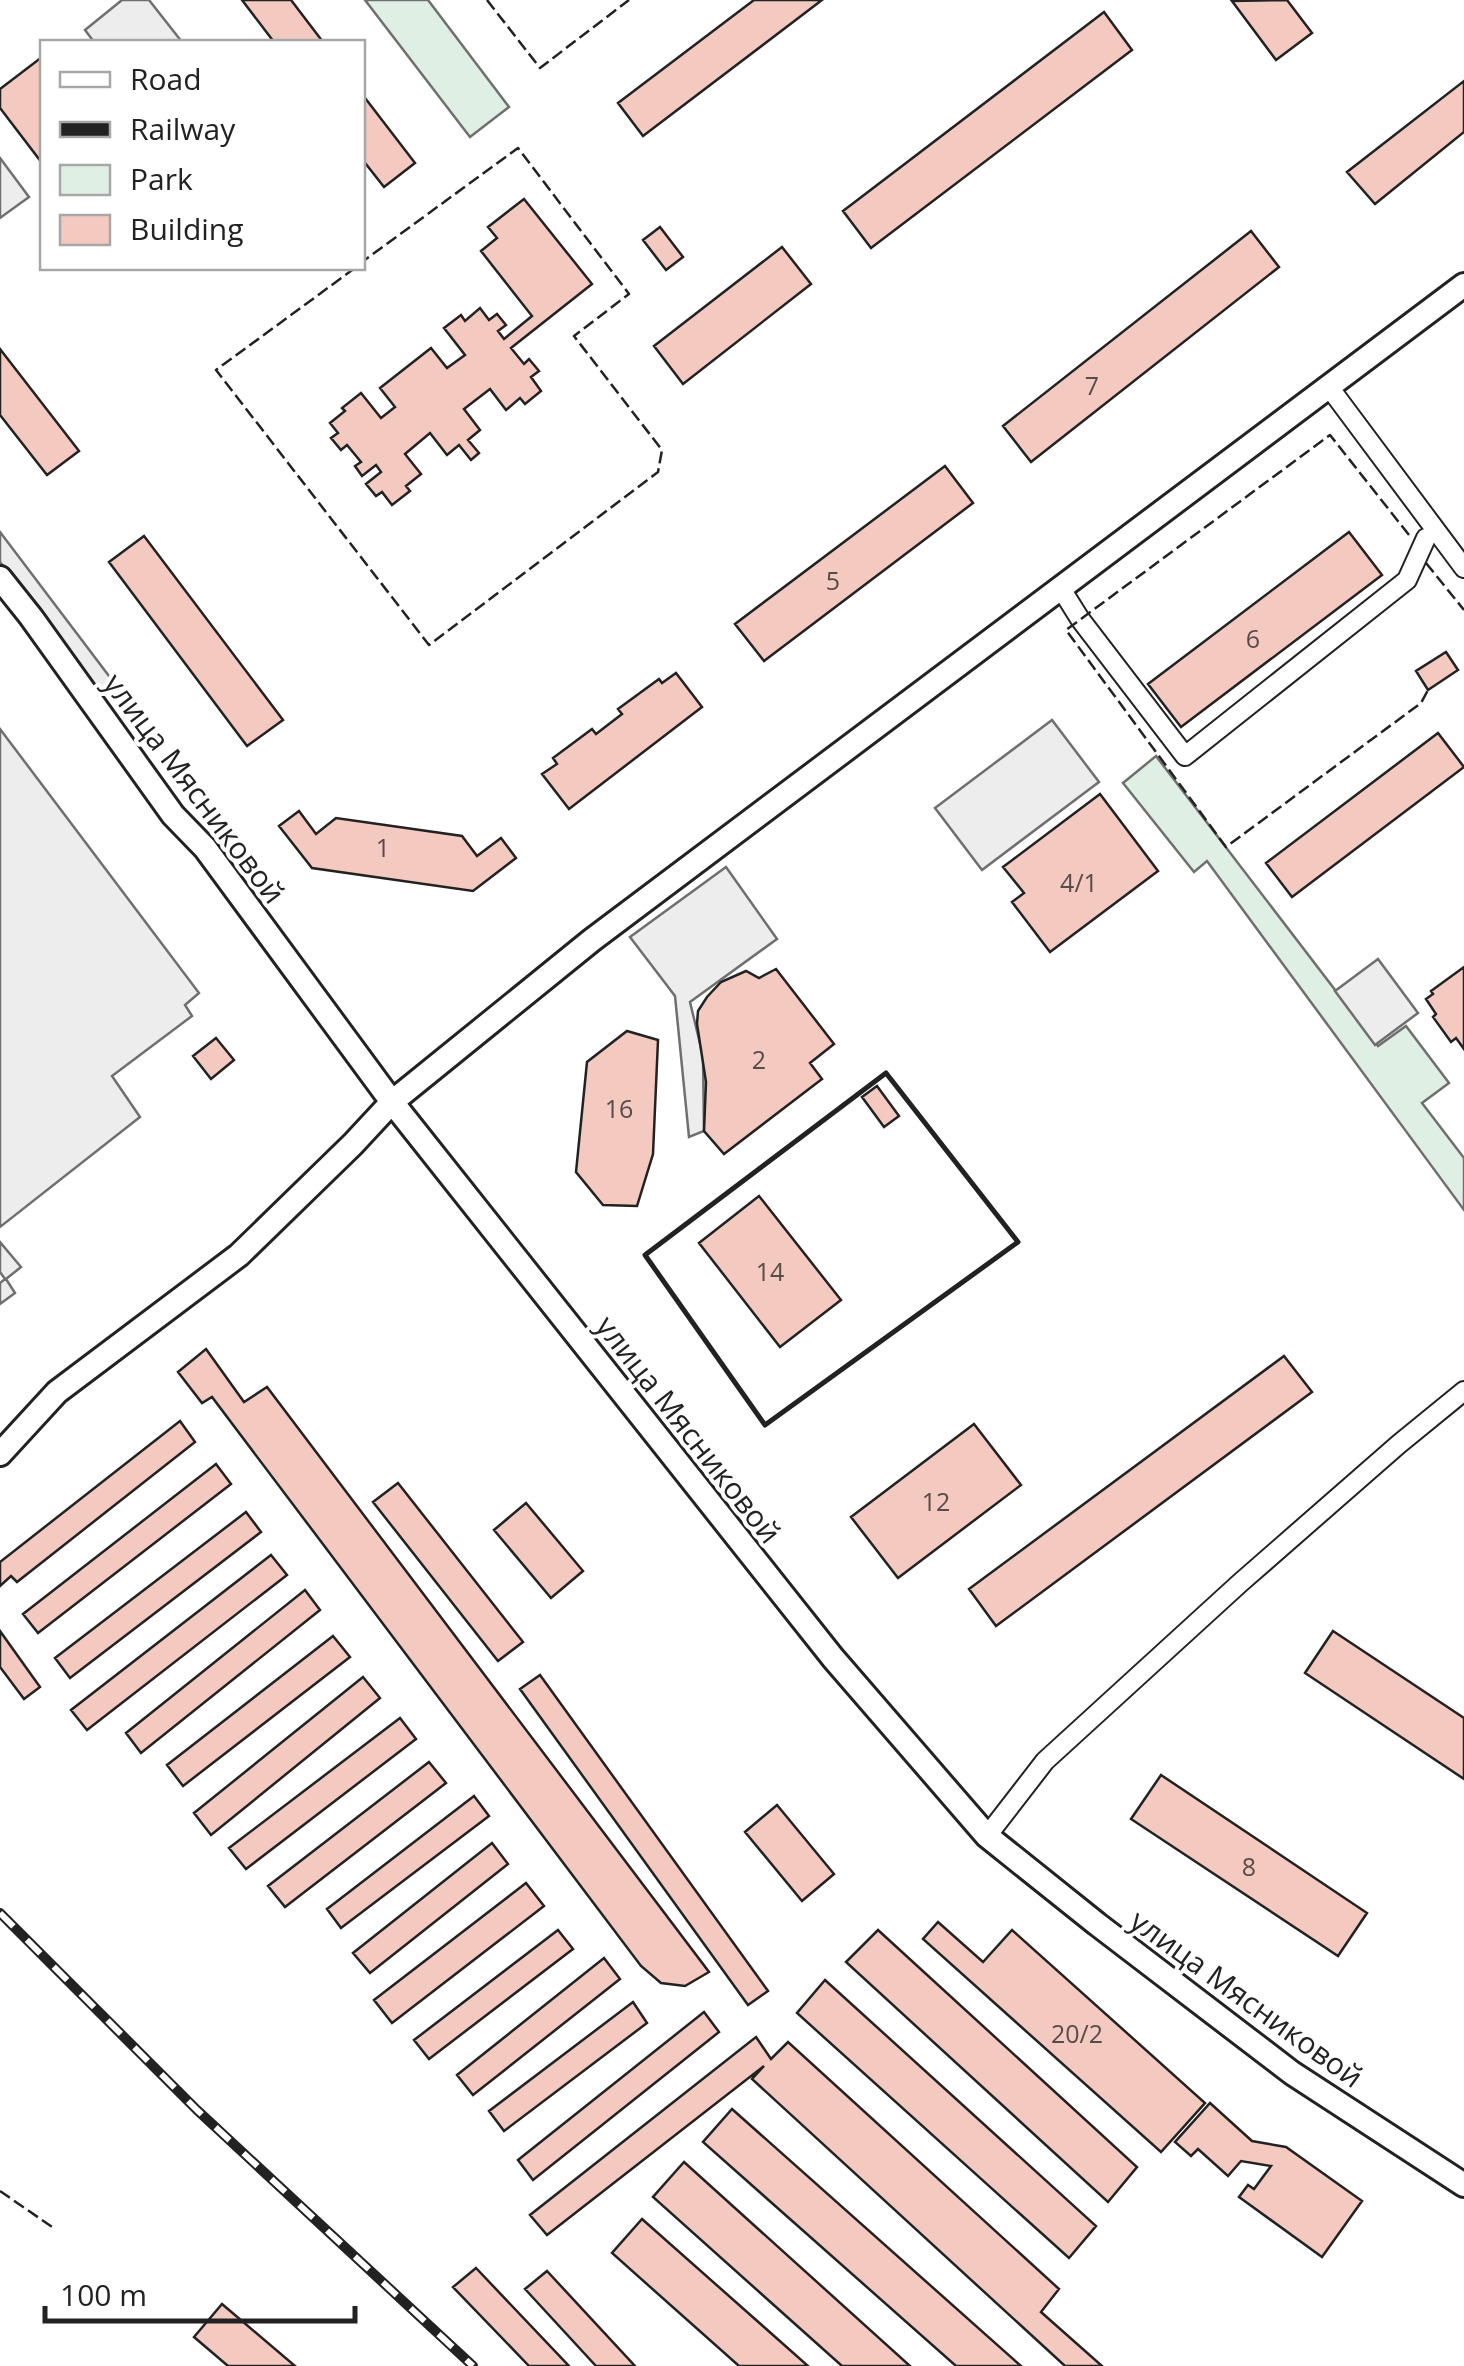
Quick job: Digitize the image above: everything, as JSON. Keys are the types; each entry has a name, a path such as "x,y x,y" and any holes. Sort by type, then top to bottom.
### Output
{"street":[{"path":"0,1454 57,1392 239,1256 392,1102 603,932 1464,286"},
{"path":"1329,387 1462,561"},
{"path":"1060,587 1185,756 1407,580 1426,538"},
{"name":"улица Мясниковой","path":"0,578 392,1102 833,1658 988,1836 1292,2073 1464,2185"},
{"path":"988,1836 1045,1761 1240,1583 1464,1392"}],"green space":[{"path":"365,0 428,0 509,107 470,137"},
{"path":"1156,756 1378,1046 1406,1026 1449,1083 1422,1103 1464,1158 1464,1210 1207,861 1194,872 1123,783"}],"shaded area":[{"path":"122,0 149,0 180,40 92,40 85,30"},
{"path":"0,158 29,197 0,218"},
{"path":"0,532 115,684 99,694 0,562"},
{"path":"1052,720 1099,782 982,870 935,808"},
{"path":"0,729 199,993 185,1005 192,1016 112,1076 140,1117 0,1227"},
{"path":"726,867 777,939 690,1002 703,1056 704,1131 689,1137 675,996 630,937"},
{"path":"1378,959 1418,1013 1375,1045 1335,991"},
{"path":"0,1242 21,1267 6,1279 15,1293 0,1304 0,1283 5,1279 0,1272"}],"building":[{"path":"242,0 291,0 321,40 272,40"},
{"path":"754,0 822,0 643,136 618,103"},
{"path":"1287,0 1312,33 1276,60 1232,1"},
{"path":"1104,12 1132,50 871,248 843,211"},
{"path":"40,59 39,159 0,108 0,89"},
{"path":"1464,81 1464,132 1375,204 1347,172"},
{"path":"365,98 415,163 384,187 365,163"},
{"path":"524,199 592,284 511,348 524,364 529,359 539,371 531,377 541,391 525,404 520,398 506,410 490,389 464,409 480,430 468,440 479,453 471,460 459,445 447,455 430,433 405,454 421,474 406,486 410,491 392,505 382,492 376,496 366,484 381,472 376,465 362,476 355,466 361,462 347,445 341,450 331,438 338,433 330,423 361,393 381,418 395,407 380,388 431,348 447,368 465,355 444,328 461,315 465,321 480,308 489,320 497,314 506,325 498,331 504,339 532,316 481,251 497,238 488,227"},
{"path":"660,227 683,257 666,270 643,240"},
{"path":"1251,231 1279,267 1031,462 1003,426"},
{"path":"782,247 811,284 683,384 654,346"},
{"path":"0,349 79,451 47,475 0,415"},
{"path":"945,466 973,503 764,661 735,624"},
{"path":"1349,532 1382,575 1181,727 1148,684"},
{"path":"144,536 283,720 247,746 109,562"},
{"path":"1446,652 1458,670 1428,690 1416,671"},
{"path":"676,673 702,707 569,809 542,774 557,764 553,758 592,729 596,734 622,714 618,709 659,679 662,683"},
{"path":"1438,733 1464,767 1292,897 1266,863"},
{"path":"1100,794 1158,871 1050,952 1012,902 1024,893 1003,867"},
{"path":"299,811 316,834 336,818 462,836 477,856 501,838 516,858 473,891 312,868 279,826"},
{"path":"1464,967 1464,1049 1456,1038 1451,1042 1426,999"},
{"path":"776,969 834,1044 810,1063 822,1079 724,1154 704,1131 706,1082 698,1011 721,982 746,971 759,978"},
{"path":"627,1031 658,1040 653,1154 637,1206 603,1205 576,1172 587,1062"},
{"path":"216,1038 234,1060 211,1079 193,1056"},
{"path":"877,1086 899,1116 884,1127 862,1097"},
{"path":"759,1196 841,1300 780,1347 699,1243"},
{"path":"206,1349 244,1402 267,1387 709,1972 685,1986 661,1983 641,1966 212,1397 202,1403 178,1372"},
{"path":"1284,1356 1312,1392 996,1626 969,1589"},
{"path":"180,1421 195,1442 17,1582 11,1576 0,1586 0,1562"},
{"path":"974,1424 1021,1485 898,1578 851,1517"},
{"path":"216,1464 231,1484 38,1633 23,1614"},
{"path":"398,1483 523,1642 498,1661 373,1502"},
{"path":"526,1503 583,1571 551,1598 494,1530"},
{"path":"246,1512 261,1532 70,1678 55,1658"},
{"path":"271,1555 287,1575 87,1730 71,1710"},
{"path":"305,1590 320,1610 141,1753 126,1733"},
{"path":"0,1631 40,1687 24,1699 0,1667"},
{"path":"1333,1631 1464,1718 1464,1779 1305,1673"},
{"path":"333,1636 350,1657 183,1786 167,1765"},
{"path":"540,1675 768,1991 748,2005 520,1689"},
{"path":"363,1677 380,1698 211,1835 194,1813"},
{"path":"400,1718 416,1739 246,1869 229,1848"},
{"path":"429,1762 446,1783 285,1907 268,1886"},
{"path":"1161,1775 1367,1913 1338,1956 1131,1819"},
{"path":"474,1796 489,1816 341,1928 327,1909"},
{"path":"777,1805 834,1874 802,1901 745,1832"},
{"path":"492,1843 508,1864 370,1973 353,1953"},
{"path":"526,1883 544,1906 392,2023 374,2000"},
{"path":"938,1922 983,1962 1012,1930 1205,2103 1161,2152 923,1939"},
{"path":"558,1930 573,1949 429,2059 414,2040"},
{"path":"878,1930 1137,2167 1108,2202 846,1962"},
{"path":"604,1958 620,1979 473,2095 457,2075"},
{"path":"825,1980 1096,2226 1069,2258 797,2013"},
{"path":"633,2002 647,2023 504,2131 489,2111"},
{"path":"704,2012 719,2032 533,2180 518,2160"},
{"path":"756,2037 771,2059 788,2042 1059,2289 1041,2312 1102,2366 1065,2366 752,2079 764,2066 547,2235 530,2215"},
{"path":"1210,2103 1252,2141 1286,2147 1362,2201 1322,2257 1239,2197 1248,2185 1254,2189 1271,2166 1241,2161 1228,2176 1198,2149 1191,2156 1175,2142"},
{"path":"732,2109 1021,2366 956,2366 703,2142"},
{"path":"684,2162 910,2366 842,2366 653,2197"},
{"path":"642,2219 808,2366 739,2366 612,2253"},
{"path":"476,2268 569,2366 529,2366 453,2287"},
{"path":"547,2271 635,2366 596,2366 525,2289"},
{"path":"222,2304 295,2366 228,2366 194,2337"}],"railway":[{"path":"0,1913 197,2110 473,2366"}],"fence":[{"path":"487,0 540,68 629,0"},
{"path":"352,270 216,370 429,645 658,472 662,450 574,336 629,294 518,148 365,260"},
{"path":"1409,535 1330,435 1066,630 1226,847 1421,703 1428,690"},
{"path":"1426,563 1464,610"},
{"path":"0,2191 55,2229"}],"wall":[{"path":"886,1073 1018,1242 765,1425 645,1255 886,1073"}]}
